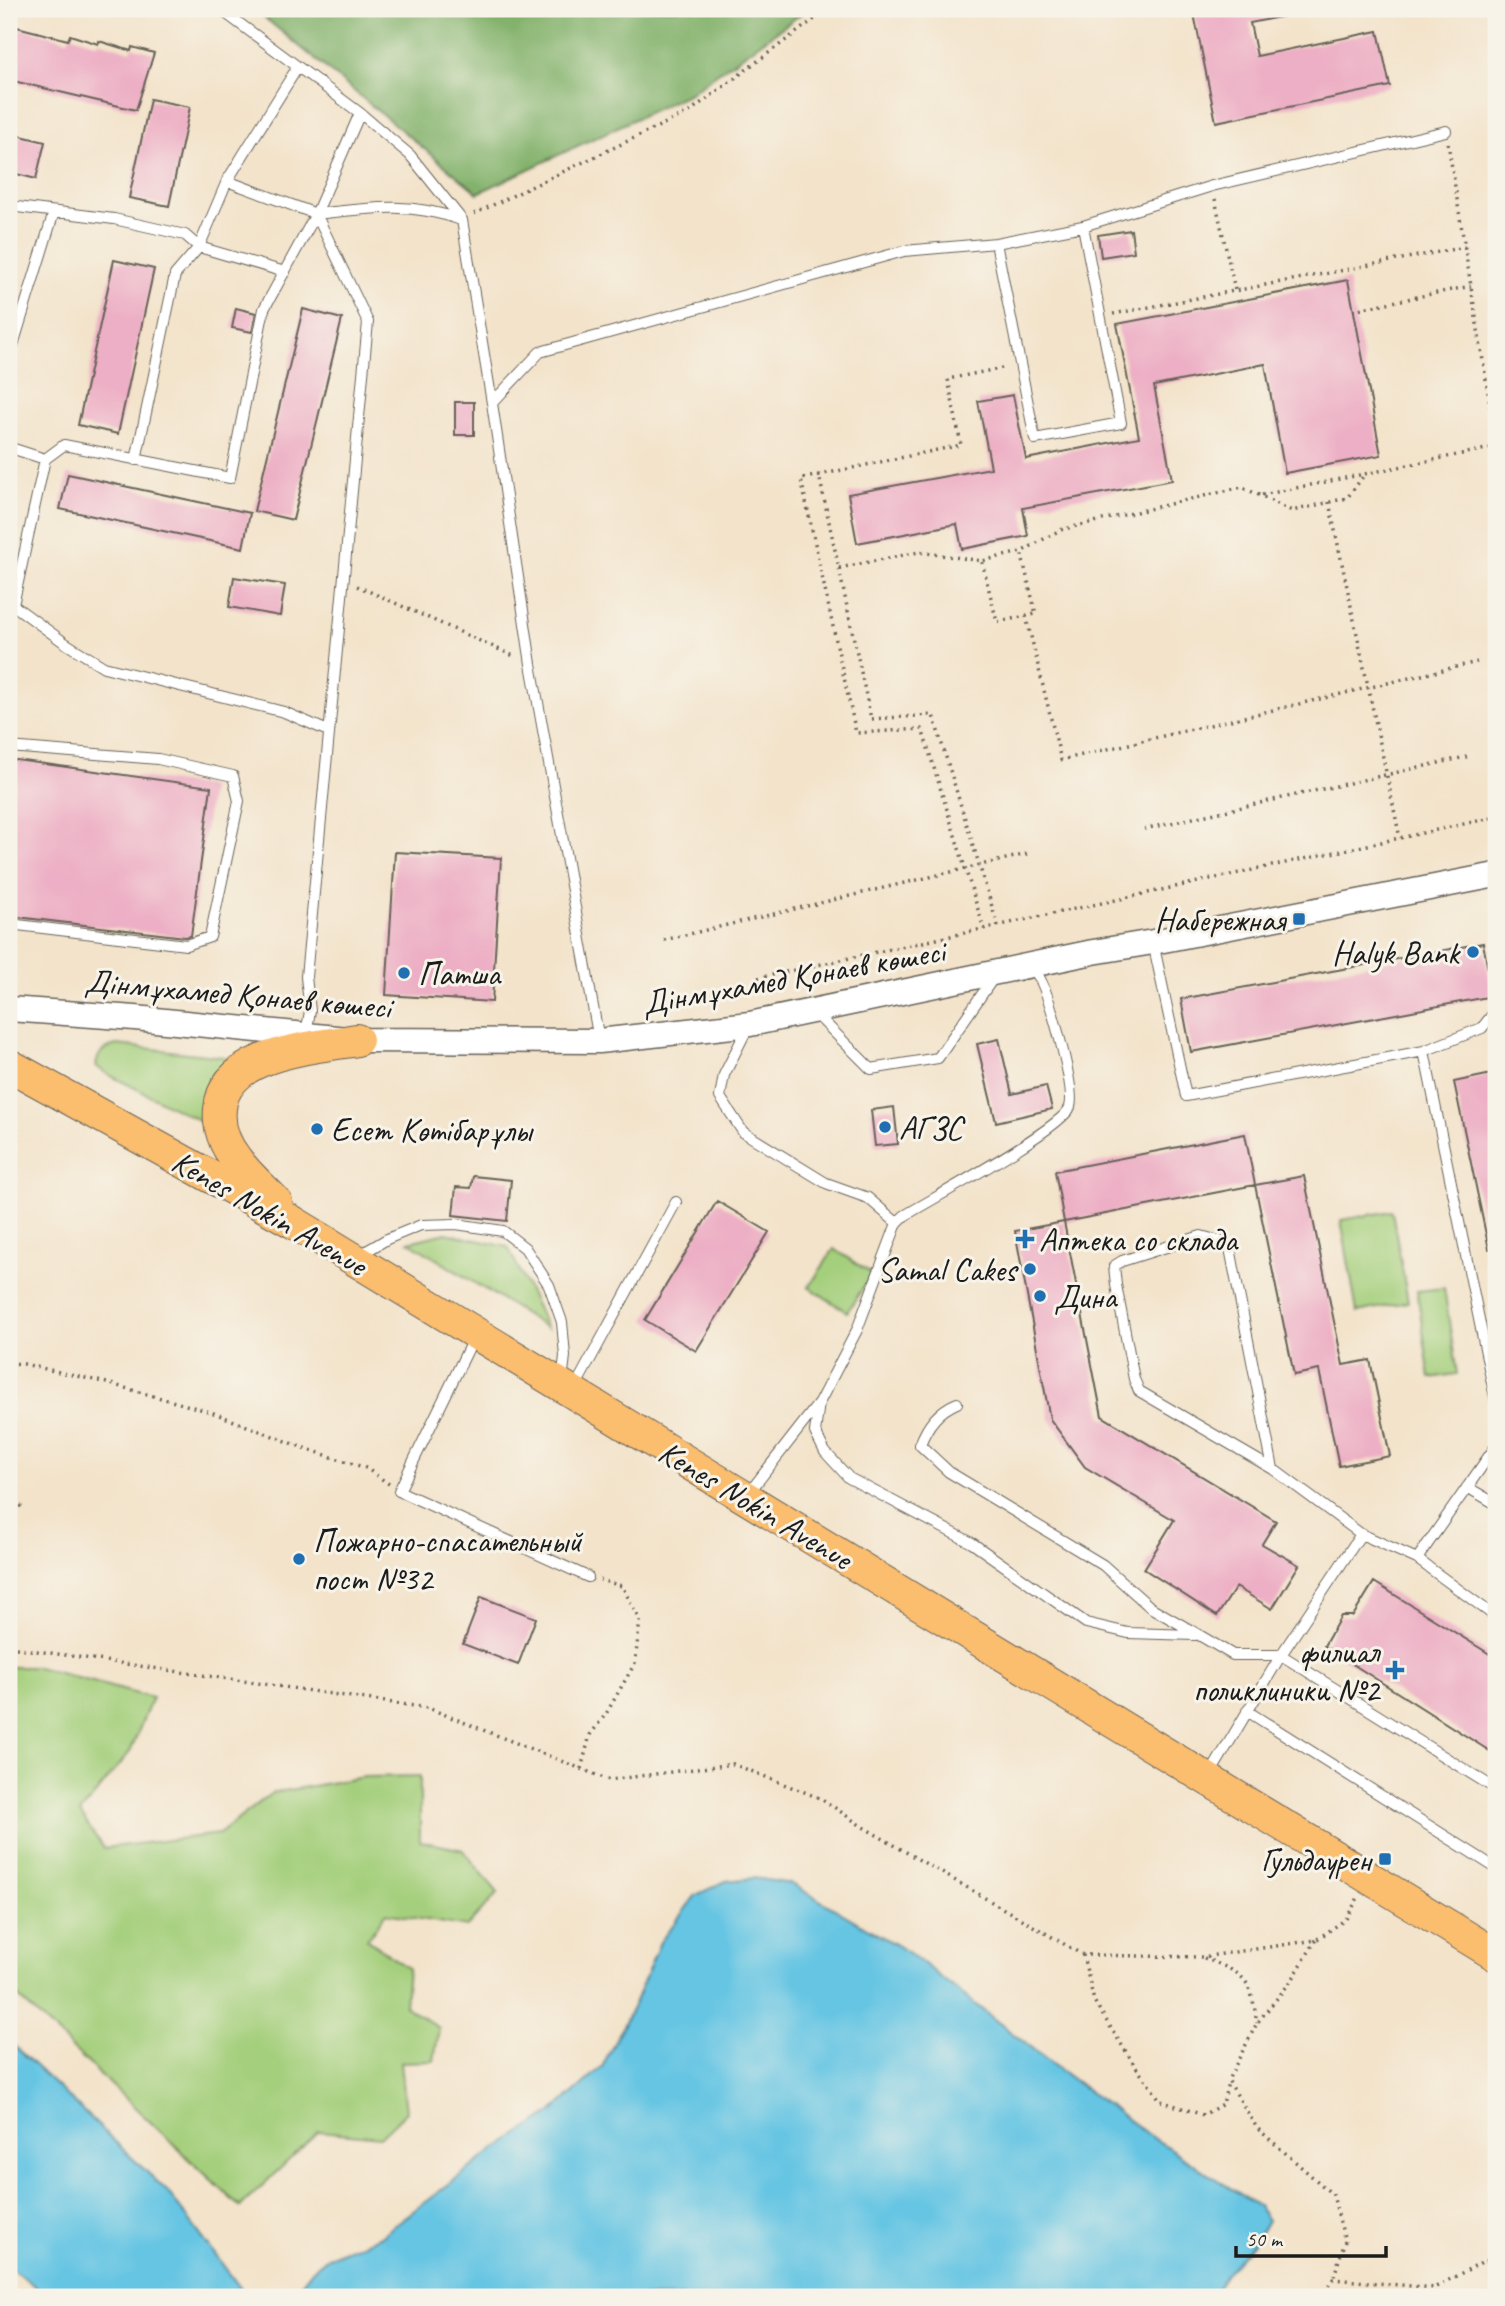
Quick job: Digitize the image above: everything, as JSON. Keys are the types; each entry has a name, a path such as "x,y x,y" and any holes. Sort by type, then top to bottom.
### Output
{"highway":[{"path":"293,1222 228,1148 219,1123 224,1091 239,1073 265,1058 356,1040"},
{"name":"Kenes Nokin Avenue","path":"9,1065 293,1222 1496,1955"}],"street":[{"name":"Дінмұхамед Қонаев көшесі","path":"9,1009 356,1040 599,1041 750,1024 1093,952 1496,878"}],"lane":[{"path":"220,9 360,113 410,155 462,220 531,664 599,1041"},
{"path":"136,460 175,275 199,247 227,181 297,68"},
{"path":"328,731 284,712 104,667 65,643 11,603 46,459 64,446 230,478 264,309 316,214 360,113"},
{"path":"492,403 540,352 904,251 996,243 1083,226 1212,186 1446,131"},
{"path":"227,181 316,214 389,206 440,212 462,220"},
{"path":"9,206 114,219 185,235 199,247 285,272"},
{"path":"9,359 54,212"},
{"path":"306,1034 310,1011 306,977 368,322 316,214"},
{"path":"996,243 1035,439 1121,423 1083,226"},
{"path":"9,445 46,459"},
{"path":"9,747 158,759 233,776 240,801 209,937 186,945 9,924"},
{"path":"1153,942 1185,1096 1424,1051 1482,1028 1496,1010"},
{"path":"746,1497 819,1403 857,1330 897,1223 904,1216 1016,1151 1062,1118 1069,1108 1065,1061 1041,982 1031,966"},
{"path":"812,1011 871,1069 938,1058 996,974"},
{"path":"750,1024 724,1075 720,1097 743,1132 826,1183 868,1198 897,1223"},
{"path":"1424,1051 1496,1402"},
{"path":"567,1389 676,1202"},
{"path":"353,1258 387,1239 421,1225 456,1224 503,1231 525,1248 549,1285 562,1322 567,1389"},
{"path":"1273,1469 1230,1248 1223,1242 1201,1236 1122,1261 1114,1266 1134,1379 1139,1391 1273,1469 1361,1535 1417,1559 1496,1617"},
{"path":"476,1333 399,1491 587,1577"},
{"path":"819,1403 816,1432 825,1452 849,1478 972,1543 1086,1623 1128,1633 1199,1636"},
{"path":"957,1403 943,1409 925,1431 920,1445 949,1472 1103,1565 1150,1607 1199,1636 1233,1655 1281,1655 1496,1789"},
{"path":"1417,1559 1496,1446"},
{"path":"1467,1487 1496,1504"},
{"path":"1207,1778 1281,1655 1361,1535"},
{"path":"1247,1711 1496,1868"}],"path":[{"path":"462,220 689,112 828,9"},
{"path":"1259,495 1496,445 1446,131"},
{"path":"1212,186 1235,291"},
{"path":"1101,317 1465,247"},
{"path":"1353,310 1471,286"},
{"path":"984,929 922,729 856,733 801,479 961,446 948,379 1020,364"},
{"path":"839,568 919,552 982,561 1021,552 1060,530 1242,487 1292,511 1347,498 1365,474"},
{"path":"819,475 871,719 933,715 998,926"},
{"path":"1329,502 1400,838"},
{"path":"982,561 997,622 1036,614 1021,552"},
{"path":"343,579 531,664"},
{"path":"1026,616 1061,760 1477,662"},
{"path":"1144,829 1470,756"},
{"path":"758,978 1496,817"},
{"path":"664,940 1027,854"},
{"path":"9,1363 107,1383 211,1412 304,1448 366,1468 399,1491"},
{"path":"9,1497 22,1507"},
{"path":"581,1769 590,1735 606,1714 635,1663 640,1620 622,1587 587,1577"},
{"path":"9,1647 428,1708 609,1780 733,1764 822,1798 863,1827 1083,1955 1202,1957 1316,1940"},
{"path":"1083,1955 1094,2001 1135,2066 1161,2101 1203,2115 1223,2104 1228,2080 1257,2023 1292,1980 1316,1940 1346,1919 1368,1877"},
{"path":"1202,1957 1236,1971 1252,1990 1257,2023"},
{"path":"1228,2080 1257,2128 1333,2195 1345,2241 1333,2279 1320,2297"},
{"path":"1333,2279 1434,2288 1482,2262 1496,2258"}],"green space":[{"path":"254,9 808,9 690,93 478,193"},
{"path":"117,1045 242,1059 212,1127 96,1066 102,1051"},
{"path":"1392,1211 1408,1302 1357,1312 1341,1220"},
{"path":"446,1233 508,1247 547,1328 409,1242"},
{"path":"834,1249 872,1274 847,1312 809,1287"},
{"path":"1444,1288 1457,1374 1430,1378 1417,1291"},
{"path":"9,1667 37,1667 152,1698 130,1752 80,1813 103,1848 219,1834 272,1793 364,1777 420,1776 420,1841 463,1850 498,1893 467,1927 386,1913 367,1939 408,1968 405,2006 439,2028 434,2061 401,2062 406,2112 380,2137 319,2131 240,2207 9,1988"}],"water":[{"path":"754,1878 792,1884 908,1952 1053,2065 1146,2133 1259,2207 1268,2220 1225,2276 1213,2297 297,2297 297,2289 313,2269 328,2257 379,2237 495,2149 550,2114 602,2067 634,2004 660,1942 696,1895 726,1881"},
{"path":"9,2041 167,2191 247,2297 45,2297 35,2286 9,2268"}],"building":[{"path":"1193,9 1284,9 1285,16 1250,23 1257,56 1378,31 1390,86 1216,122"},
{"path":"9,25 68,40 70,35 98,44 99,41 131,51 132,47 154,53 136,110 9,80"},
{"path":"150,99 190,107 169,206 129,198"},
{"path":"9,133 45,142 36,179 9,172"},
{"path":"1131,230 1134,252 1101,257 1098,235"},
{"path":"114,260 154,269 118,434 78,425"},
{"path":"1348,280 1381,455 1285,473 1265,364 1154,386 1172,480 1023,508 1028,536 962,549 957,524 857,543 848,494 991,468 978,401 1013,395 1026,459 1139,437 1117,324"},
{"path":"236,308 256,313 252,332 232,328"},
{"path":"303,309 342,319 293,520 254,511"},
{"path":"455,402 474,402 474,435 455,435"},
{"path":"68,474 250,513 243,548 60,509"},
{"path":"234,577 285,585 280,616 229,607"},
{"path":"9,759 211,787 191,936 9,916"},
{"path":"395,852 501,858 492,1002 386,995"},
{"path":"1483,943 1493,996 1191,1052 1181,999"},
{"path":"999,1039 1012,1094 1046,1086 1052,1109 996,1122 977,1044"},
{"path":"1496,1073 1496,1248 1489,1249 1454,1082"},
{"name":"АГЗС","path":"894,1107 898,1144 875,1146 871,1110"},
{"path":"1245,1134 1255,1185 1064,1222 1055,1171"},
{"path":"473,1176 511,1180 507,1221 453,1215 456,1187 471,1188"},
{"path":"1304,1176 1343,1365 1370,1360 1390,1456 1339,1466 1319,1370 1294,1375 1255,1185"},
{"path":"717,1201 769,1232 696,1351 645,1320"},
{"path":"1064,1222 1102,1416 1276,1521 1262,1544 1299,1565 1272,1609 1236,1587 1217,1616 1144,1569 1174,1520 1085,1467 1050,1419 1015,1231"},
{"path":"1374,1582 1496,1658 1496,1755 1324,1646 1341,1616 1353,1616"},
{"path":"481,1597 536,1618 518,1665 463,1644"}],"place":[{"name":"Набережная","path":"1299,919"},
{"name":"Halyk Bank","path":"1473,952"},
{"name":"Патша","path":"404,973"},
{"name":"АГЗС","path":"885,1127"},
{"name":"Есет Көтібарұлы","path":"317,1129"},
{"name":"Аптека со склада","path":"1025,1239"},
{"name":"Samal Cakes","path":"1030,1269"},
{"name":"Дина","path":"1040,1296"},
{"name":"Пожарно-спасательный пост №32","path":"299,1559"},
{"name":"филиал поликлиники №2","path":"1395,1670"},
{"name":"Гульдаурен","path":"1385,1859"}]}
